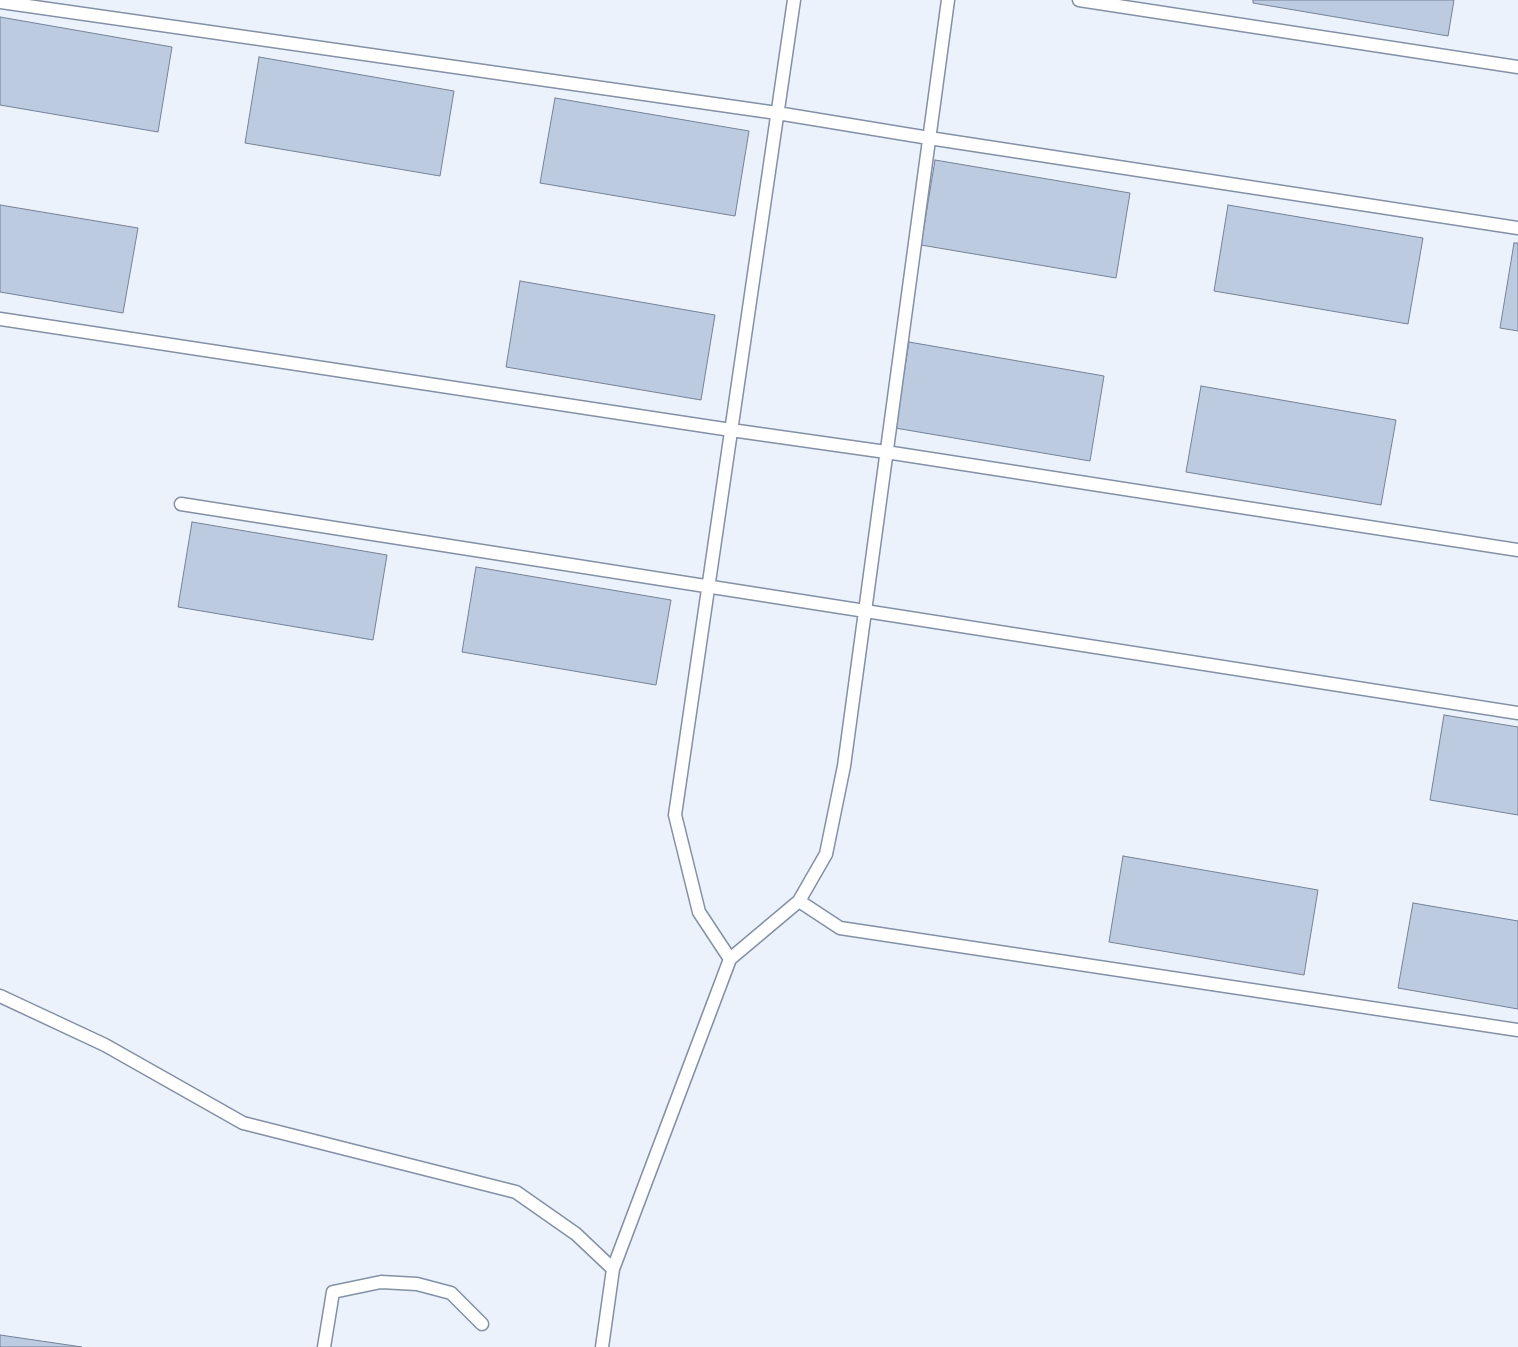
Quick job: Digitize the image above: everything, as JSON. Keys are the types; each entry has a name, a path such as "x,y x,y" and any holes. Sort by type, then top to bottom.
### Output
{"lane":[{"path":"730,959 699,912 675,815 794,0"},
{"path":"602,1347 613,1269 730,959 799,901 826,854 844,766 948,0"},
{"path":"1079,0 1518,67"},
{"path":"0,2 777,113 1518,228"},
{"path":"0,319 886,452 1518,550"},
{"path":"182,504 1518,713"},
{"path":"799,901 840,928 1518,1030"},
{"path":"0,996 105,1045 243,1123 516,1192 576,1234 613,1269"},
{"path":"324,1347 333,1292 381,1282 417,1284 451,1293 482,1324"}],"building":[{"path":"1253,0 1454,0 1448,36 1253,3"},
{"path":"0,17 172,47 158,132 0,105"},
{"path":"259,57 454,91 440,176 245,143"},
{"path":"555,98 749,131 735,216 540,183"},
{"path":"935,160 1130,193 1116,278 921,245"},
{"path":"0,205 138,228 123,313 0,292"},
{"path":"1228,205 1423,238 1408,324 1214,291"},
{"path":"1514,243 1518,243 1518,331 1500,328"},
{"path":"520,281 715,315 701,400 506,367"},
{"path":"909,342 1104,376 1090,461 895,428"},
{"path":"1201,386 1396,420 1381,505 1186,472"},
{"path":"192,522 387,555 373,640 178,607"},
{"path":"476,567 671,600 656,685 462,652"},
{"path":"1444,715 1518,727 1518,815 1430,800"},
{"path":"1123,856 1318,890 1304,975 1109,942"},
{"path":"1413,903 1518,921 1518,1009 1398,988"},
{"path":"0,1335 82,1347 0,1347"}]}
